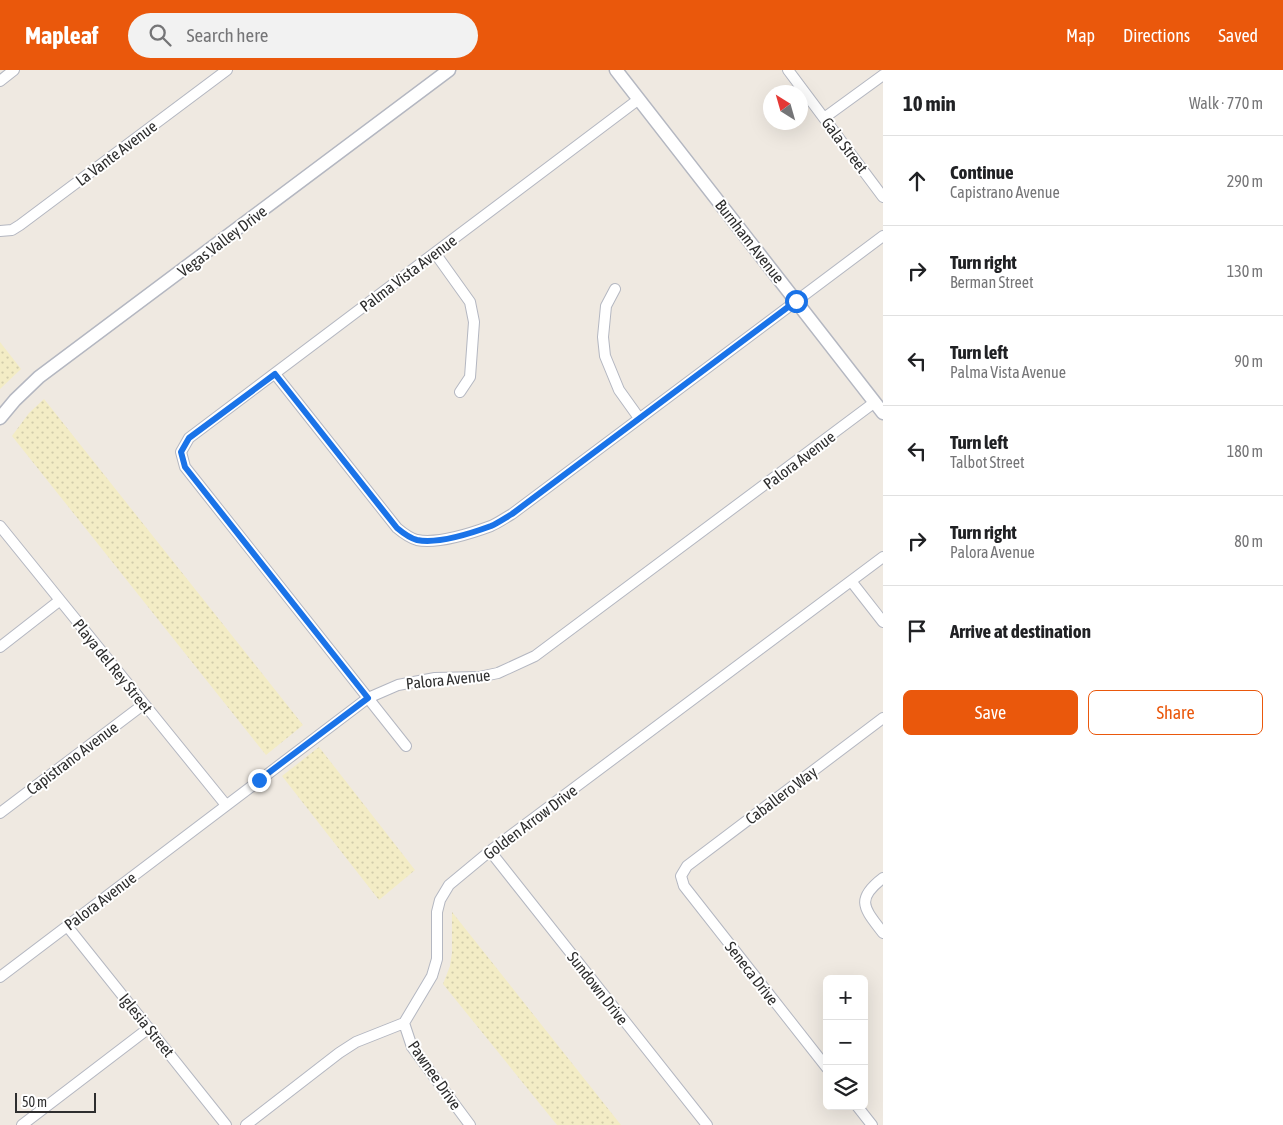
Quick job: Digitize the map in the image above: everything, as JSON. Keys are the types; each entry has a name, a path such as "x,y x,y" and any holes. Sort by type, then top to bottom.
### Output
{"street":[{"path":"0,81 14,70"},
{"name":"La Vante Avenue","path":"1,231 12,230 20,225 227,70"},
{"name":"Vegas Valley Drive","path":"0,418 15,400 40,377 449,70"},
{"name":"Burnham Avenue","path":"616,70 879,408"},
{"name":"Gala Street","path":"788,70 883,197"},
{"path":"824,118 883,75"},
{"name":"Palma Vista Avenue","path":"368,698 185,467 181,452 189,438 639,99"},
{"path":"275,374 397,528 406,536 418,540 436,540 466,534 493,525 512,514 883,236"},
{"path":"435,253 470,302 474,322 470,377 460,392"},
{"path":"615,289 606,306 603,337 605,356 619,390 639,418"},
{"name":"Palora Avenue","path":"0,977 368,698 398,684 434,678 479,677 498,673 536,656 879,408"},
{"name":"Playa del Rey Street","path":"0,526 226,805"},
{"name":"Golden Arrow Drive","path":"404,1023 432,976 437,959 440,900 450,885 490,851 883,558"},
{"path":"851,581 883,622"},
{"path":"0,647 59,601"},
{"path":"368,698 406,746"},
{"name":"Capistrano Avenue","path":"0,813 144,704"},
{"name":"Caballero Way","path":"681,876 687,866 883,718"},
{"name":"Sundown Drive","path":"490,851 707,1125"},
{"name":"Seneca Drive","path":"681,876 684,886 825,1065"},
{"path":"883,878 869,891 864,901 866,911 883,933"},
{"name":"Iglesia Street","path":"67,926 226,1125"},
{"path":"246,1125 338,1053 356,1042 404,1023"},
{"name":"Pawnee Drive","path":"404,1023 412,1047 467,1124"},
{"path":"22,1125 149,1028"},
{"path":"860,1110 872,1125"}],"sand":[{"path":"0,342 21,369 0,389"},
{"path":"44,399 303,725 266,755 12,436 29,413"},
{"path":"319,747 415,870 379,900 282,776"},
{"path":"452,912 621,1125 557,1125 443,984 450,966 452,953"}],"route":[{"path":"259,780 368,698 185,467 181,452 189,438 275,374 397,528 406,536 418,540 436,540 466,534 493,525 512,514 796,301"}]}
